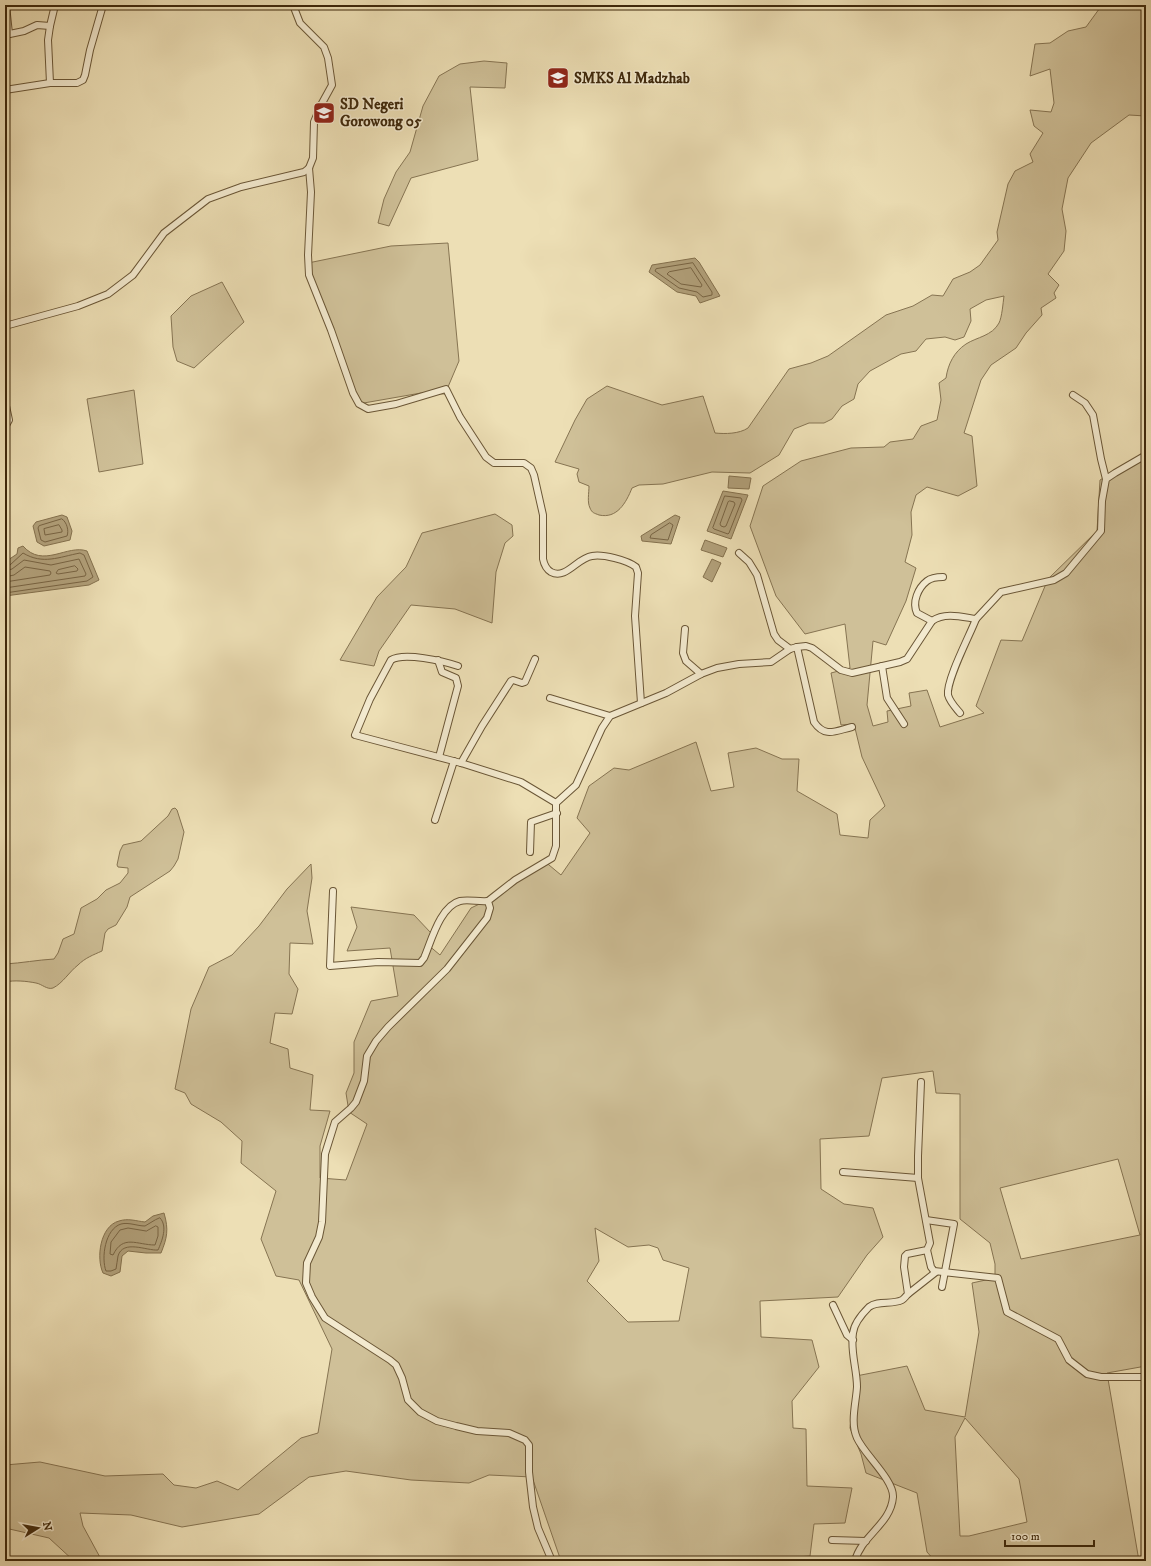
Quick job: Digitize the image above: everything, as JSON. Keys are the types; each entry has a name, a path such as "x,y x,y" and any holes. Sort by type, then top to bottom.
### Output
{"street":[{"path":"6,5 7,34 24,31 37,25 50,26"},
{"path":"50,83 48,40 55,5"},
{"path":"5,90 50,83 77,83 83,80 103,5"},
{"path":"293,5 300,23 324,47 328,58 332,85 314,122 313,158 310,168 312,192 308,255 309,275 331,330 352,393 359,404 368,409 396,404 446,389 460,416 486,457 494,463 524,463 531,468 544,515 544,565 548,571 555,574 561,574 584,558 592,556 624,561 636,567 638,573 636,623 641,703"},
{"path":"5,326 78,306 108,294 133,275 164,233 208,199 242,187 304,172 310,168"},
{"path":"960,713 951,701 948,691 952,674 976,619 1001,592 1054,580 1066,573 1101,531 1102,501 1106,480 1093,415 1085,403 1073,395"},
{"path":"5,401 9,420 5,427"},
{"path":"1106,480 1146,455"},
{"path":"738,553 748,562 757,574 774,634 778,640 790,649"},
{"path":"932,621 916,613 914,602 918,592 927,581 932,578 944,577"},
{"path":"556,803 576,785 602,728 610,716 666,693 701,674 717,668 739,664 771,662 790,649 806,646 812,648 841,670 847,673 852,673 900,662 906,659 932,621 938,617 945,616 976,619"},
{"path":"685,628 683,653 686,661 701,674"},
{"path":"797,647 814,722 819,730 825,732 852,727"},
{"path":"458,666 438,660 400,656 391,660 370,699 355,735 454,761 521,782 556,803"},
{"path":"461,763 482,726 511,681 513,680 522,683 525,682 535,659"},
{"path":"438,660 442,672 456,678 458,686 439,757"},
{"path":"882,666 887,698 904,724"},
{"path":"550,698 610,716"},
{"path":"435,820 454,761"},
{"path":"333,890 330,966 378,962 420,963 424,958 440,918 453,903 464,900 479,902 488,901 515,880 552,858 556,846 556,803"},
{"path":"530,852 531,822 557,813"},
{"path":"488,901 490,908 487,918 447,969 388,1027 376,1041 367,1056 364,1081 356,1102 335,1122 324,1154 323,1211 319,1237 307,1263 306,1283 312,1297 325,1318 396,1365 402,1378 408,1400 420,1412 437,1420 456,1426 477,1431 509,1433 525,1440 529,1445 529,1472 533,1507 548,1558 552,1561"},
{"path":"921,1082 918,1178 930,1243 927,1250 931,1267 936,1272 998,1278 1007,1312 1058,1339 1069,1360 1087,1374 1101,1378 1146,1377"},
{"path":"843,1172 918,1178"},
{"path":"926,1220 954,1224 942,1287"},
{"path":"908,1294 904,1267 905,1256 927,1250"},
{"path":"855,1561 859,1550 889,1512 893,1496 892,1490 886,1478 862,1446 855,1432 854,1426 857,1385 853,1340 855,1327 869,1308 875,1304 902,1300 936,1272"},
{"path":"833,1305 847,1335 853,1340"},
{"path":"832,1540 866,1541"}],"shaded area":[{"path":"1102,5 1146,5 1146,116 1129,115 1091,143 1068,178 1062,209 1066,231 1064,251 1048,274 1059,285 1054,293 1056,298 1041,308 1042,315 1026,333 1016,348 991,365 981,380 964,433 972,436 977,486 958,496 927,487 916,495 911,512 912,535 905,562 916,568 906,601 886,645 873,641 867,705 873,726 888,722 887,711 911,706 909,693 927,690 940,727 984,713 976,706 1001,640 1022,641 1048,579 1097,531 1100,480 1146,452 1146,1366 1107,1373 1139,1561 935,1561 927,1552 917,1493 866,1473 861,1454 850,1428 856,1376 907,1366 925,1410 965,1417 979,1332 972,1283 995,1278 995,1264 990,1243 960,1219 960,1094 936,1093 933,1071 882,1078 869,1136 820,1139 821,1189 844,1204 873,1208 883,1237 867,1255 838,1297 760,1301 761,1337 812,1340 819,1367 792,1401 793,1428 806,1429 807,1486 852,1488 845,1523 814,1524 810,1556 783,1558 783,1561 561,1561 532,1477 489,1475 469,1483 411,1480 346,1471 309,1477 259,1514 182,1527 131,1515 80,1513 83,1526 102,1561 74,1561 49,1538 5,1528 5,1465 40,1462 105,1476 163,1474 174,1485 196,1488 217,1481 238,1490 301,1438 318,1433 332,1349 299,1280 276,1276 261,1239 276,1191 241,1163 242,1141 221,1122 191,1104 185,1093 175,1089 191,1009 209,967 232,955 259,926 287,889 311,864 312,878 307,911 313,944 290,943 289,974 298,989 292,1014 275,1013 270,1043 288,1049 290,1068 313,1075 310,1110 330,1111 320,1146 320,1178 346,1180 367,1124 349,1112 346,1093 354,1073 354,1042 371,1001 398,996 390,948 347,951 357,927 351,907 414,915 431,933 427,944 440,955 471,908 494,897 543,860 561,875 590,833 577,818 589,786 614,768 629,770 696,742 711,791 734,787 728,753 756,748 782,759 799,759 797,791 837,814 840,835 868,838 870,820 885,806 862,757 854,724 841,725 831,673 850,668 845,624 805,634 776,596 750,526 763,486 801,461 851,448 884,447 890,442 913,439 921,426 937,420 941,400 939,383 946,378 950,363 962,347 988,334 999,323 1004,296 986,300 970,309 971,321 964,337 955,340 945,337 926,339 916,351 901,354 870,371 858,384 854,399 842,406 832,419 824,423 809,423 794,429 779,455 750,473 712,472 663,484 639,485 632,488 620,509 611,515 605,516 592,512 588,500 589,486 579,482 577,474 579,469 555,462 587,399 607,386 662,405 703,396 715,433 727,433 744,430 748,428 789,369 811,363 828,356 886,315 913,306 932,295 943,296 953,279 970,272 980,265 998,240 997,232 1008,184 1015,171 1033,162 1030,154 1043,133 1034,126 1030,110 1051,112 1054,103 1050,69 1030,76 1035,44 1050,43 1068,31 1086,27","holes":["1118,1159 1140,1235 1021,1259 1000,1188","595,1228 628,1247 649,1245 658,1248 663,1260 689,1268 679,1321 628,1322 587,1281 599,1261","965,1418 1019,1479 1027,1522 969,1536 960,1536 955,1437"]},
{"path":"484,61 507,63 505,88 470,87 478,160 411,178 389,226 378,223 384,199 396,172 410,152 423,106 439,76 460,64"},
{"path":"448,243 459,361 445,394 421,393 358,404 308,263 391,246"},
{"path":"222,282 244,322 194,368 177,361 173,347 171,316 191,296"},
{"path":"134,390 143,464 99,472 87,399"},
{"path":"495,514 512,525 513,536 505,543 496,572 492,623 455,609 411,605 379,651 374,666 340,660 377,597 406,567 422,533"},
{"path":"175,808 184,832 178,859 170,871 130,897 127,907 116,925 108,929 105,933 102,951 83,960 53,988 28,982 5,982 5,964 54,959 63,939 74,934 81,908 97,899 106,890 120,883 128,873 128,868 118,867 117,865 123,845 141,841 168,816 172,809"}],"water":[{"path":"695,258 720,296 700,303 696,296 677,292 649,272 652,265"},
{"path":"729,476 751,478 749,489 728,488"},
{"path":"723,491 748,495 731,539 707,531"},
{"path":"62,515 67,517 72,531 70,540 44,546 37,542 33,526 36,522"},
{"path":"675,515 680,517 671,544 642,541 641,536"},
{"path":"705,540 727,548 723,557 701,550"},
{"path":"23,546 31,553 39,556 47,556 71,550 87,551 99,580 89,585 5,596 5,562 17,554 18,548"},
{"path":"712,559 721,563 712,582 703,577"},
{"path":"164,1213 167,1234 161,1253 128,1251 122,1256 120,1272 111,1276 103,1273 100,1259 101,1243 108,1229 113,1224 126,1220 145,1222 153,1216"}],"place":[{"name":"SMKS Al Madzhab","path":"558,78"},
{"name":"SD Negeri Gorowong 05","path":"324,113"}]}
